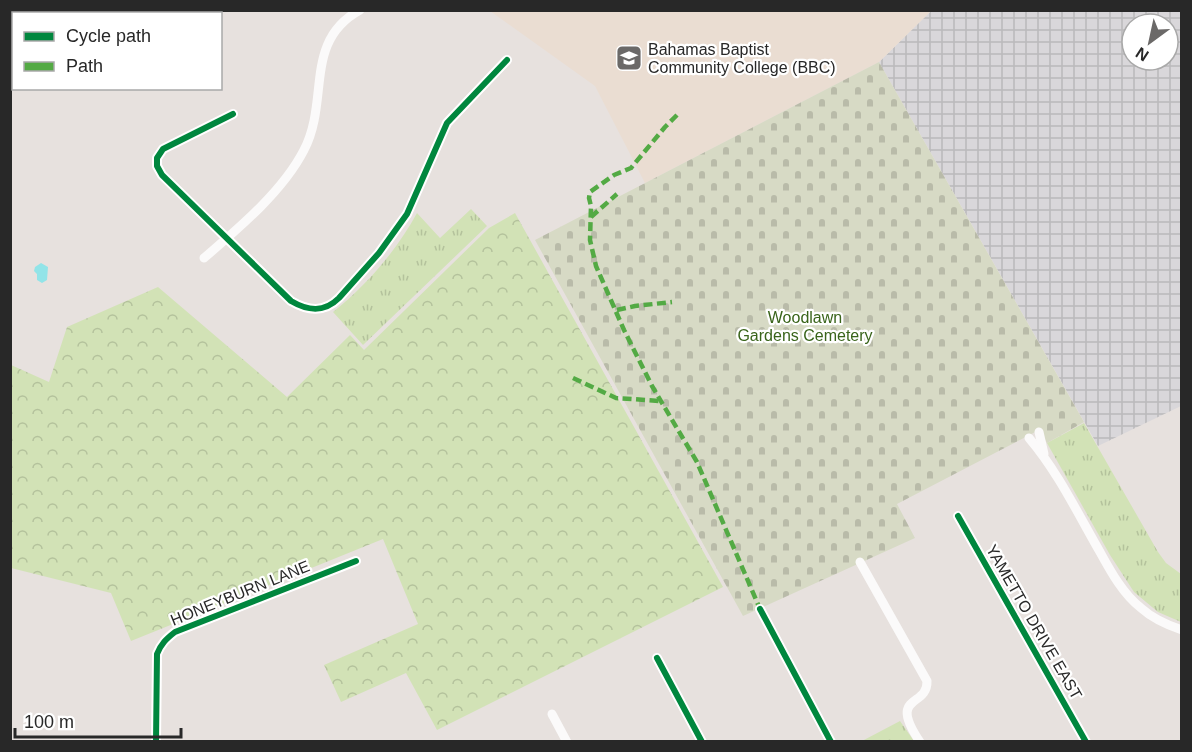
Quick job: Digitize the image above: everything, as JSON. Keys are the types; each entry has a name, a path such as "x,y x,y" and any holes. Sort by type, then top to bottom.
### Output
{"street":[{"path":"204,258 273,192 300,158 315,119 320,72 326,45 336,29 360,10"},
{"path":"233,114 167,146 158,155 159,170 291,301 304,308 329,306 352,285 402,223 447,123 507,60"},
{"path":"1039,432 1045,457"},
{"path":"1029,438 1045,457 1125,593 1142,610 1182,630"},
{"name":"YAMETTO DRIVE EAST","path":"958,516 1086,741"},
{"name":"HONEYBURN LANE","path":"156,741 158,654 160,645 167,638 356,561"},
{"path":"860,562 927,681 926,688 909,707 906,715 909,726 920,741"},
{"path":"760,609 831,741"},
{"path":"657,658 702,741"},
{"path":"552,714 567,741"}],"shaded area":[{"path":"490,11 931,11 879,62 645,183 595,86"},
{"path":"931,11 1181,11 1181,406 1098,446 879,62"}],"green space":[{"name":"Woodlawn Gardens Cemetery","path":"879,62 1084,422 1047,443 1039,430 897,504 915,538 743,616 535,240"},
{"path":"471,209 487,226 363,345 333,312 380,267 417,213 440,238"},
{"path":"515,213 723,587 437,730 406,673 341,702 324,665 418,624 383,539 131,641 111,593 11,568 11,365 49,382 67,327 158,287 287,397 350,335 364,350 489,228"},
{"path":"1084,423 1158,552 1166,563 1181,574 1181,622 1158,612 1134,592 1110,555 1047,443"},
{"path":"900,721 914,741 862,741"}],"water":[{"path":"41,263 48,267 47,280 42,283 37,280 37,274 34,271 35,267"}],"marked path":[{"path":"677,115 631,168 614,175 590,192 590,240 596,266 624,330 652,386 697,462 760,609"},
{"path":"591,217 617,194"},
{"path":"617,310 672,302"},
{"path":"573,378 616,398 660,401"}],"cycle path":[{"path":"233,114 163,149 157,158 157,166 162,175 291,301 304,307 322,308 339,298 379,253 407,214 447,123 507,60"},
{"path":"958,516 1086,742"},
{"path":"156,742 157,654 169,637 175,632 356,561"},
{"path":"760,609 831,742"},
{"path":"657,658 702,742"}],"place":[{"name":"Bahamas Baptist Community College (BBC)","path":"629,58"}]}
